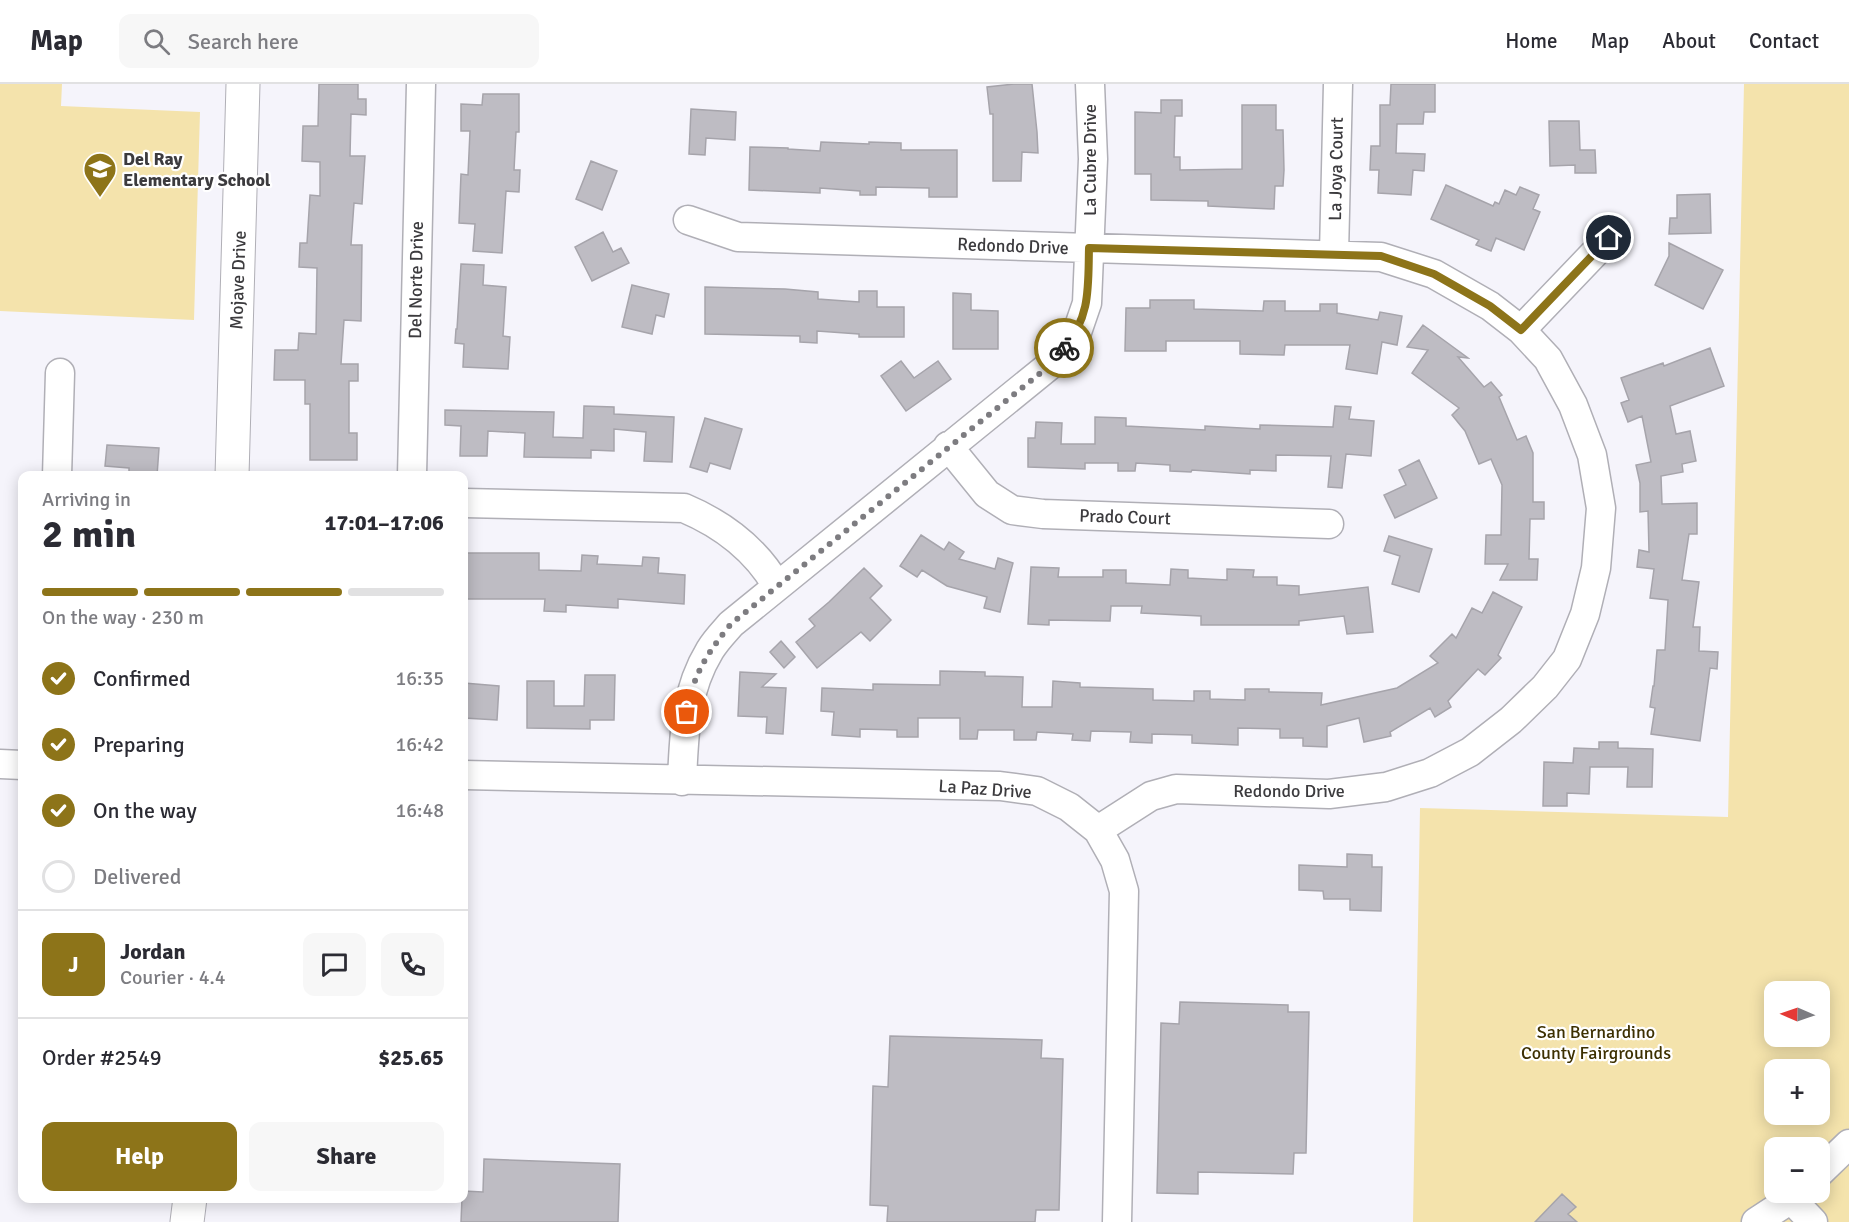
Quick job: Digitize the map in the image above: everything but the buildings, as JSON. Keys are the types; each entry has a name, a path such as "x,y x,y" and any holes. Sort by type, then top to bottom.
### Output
{"main road":[{"name":"Mojave Drive","path":"232,471 243,84"},
{"path":"187,1222 189,1203"}],"street":[{"name":"Del Norte Drive","path":"412,471 421,84"},
{"name":"La Cubre Drive","path":"682,781 689,698 711,648 731,624 1049,366 1076,335 1087,303 1093,159 1090,84"},
{"name":"La Joya Court","path":"1334,254 1338,84"},
{"name":"Redondo Drive","path":"688,220 738,237 1381,256 1434,274 1490,306 1521,330 1548,359 1574,405 1592,455 1601,508 1596,568 1584,614 1567,659 1545,687 1511,720 1470,752 1430,773 1386,787 1329,794 1176,789 1151,796 1098,830"},
{"path":"1521,330 1609,238"},
{"path":"57,471 60,373"},
{"name":"Prado Court","path":"948,446 987,494 1012,510 1043,514 1329,524"},
{"path":"468,503 684,508 705,517 733,536 766,567 777,586"},
{"path":"0,764 18,765"},
{"name":"La Paz Drive","path":"468,775 1000,786 1037,792 1068,807 1098,830 1114,860 1124,891 1117,1222"},
{"path":"1830,1162 1849,1144"},
{"path":"1756,1222 1784,1203"},
{"path":"1800,1203 1814,1222"}],"green space":[{"name":"Del Ray Elementary School","path":"0,84 62,84 61,106 200,112 194,320 0,311"},
{"name":"San Bernardino County Fairgrounds","path":"1744,84 1849,84 1849,1222 1413,1222 1420,808 1728,817"}],"way so far":[{"path":"687,712 689,698 699,671 711,648 731,624 1049,366 1064,348"}],"place":[{"name":"Del Ray Elementary School","path":"100,198"}],"route":[{"path":"1064,348 1076,335 1087,303 1089,248 1381,256 1434,274 1490,306 1521,330 1609,238"}]}
